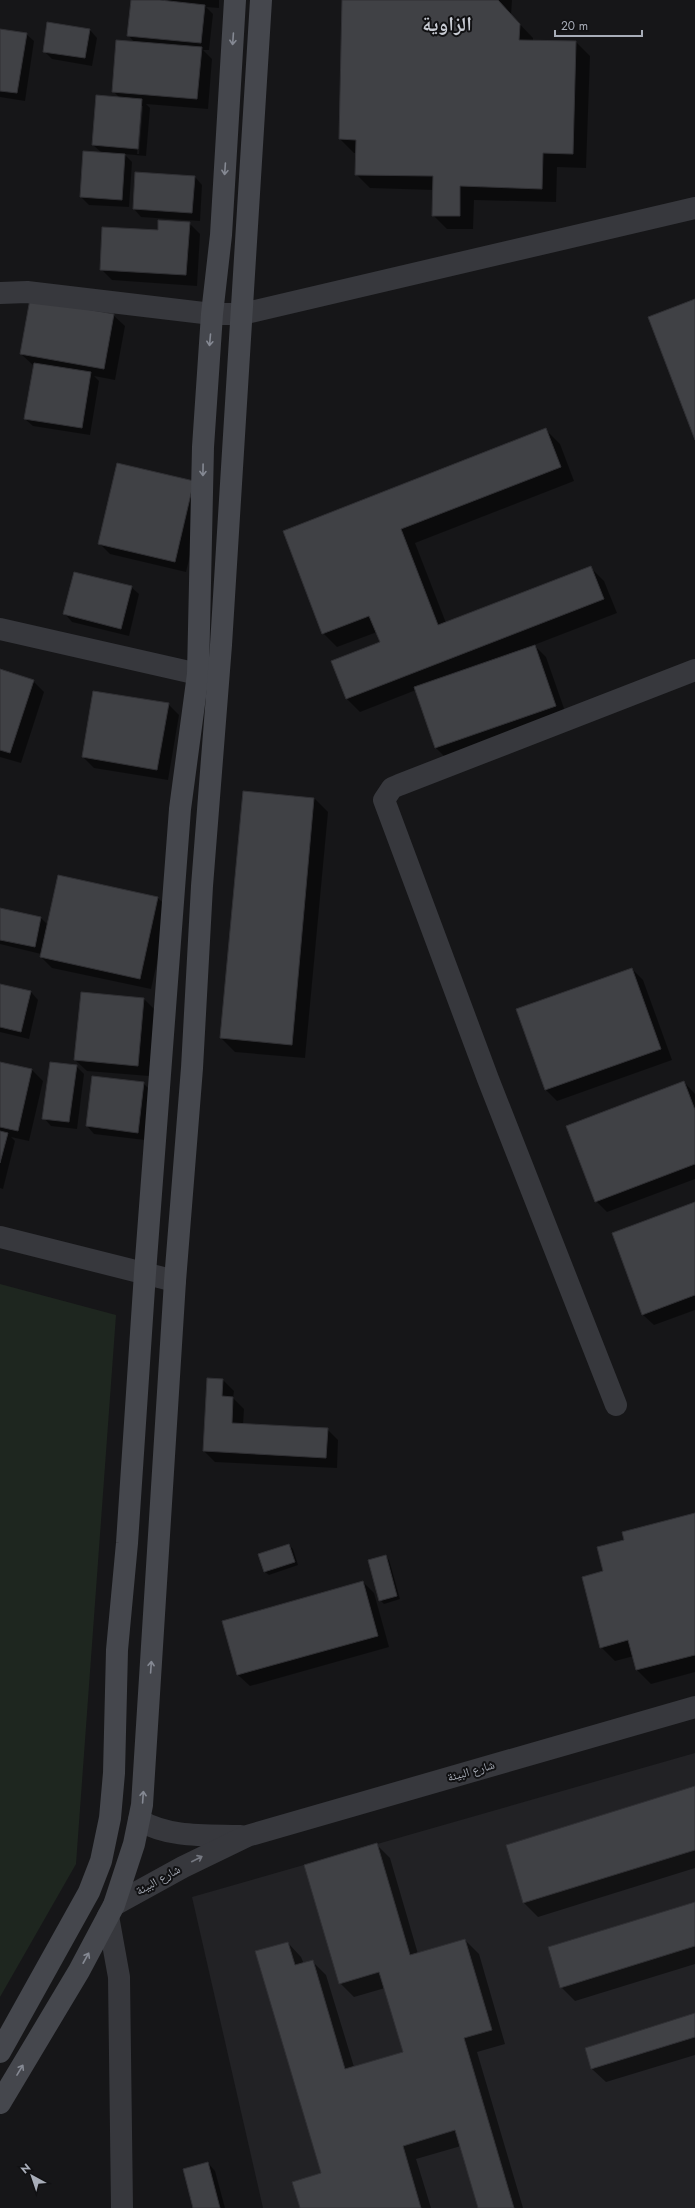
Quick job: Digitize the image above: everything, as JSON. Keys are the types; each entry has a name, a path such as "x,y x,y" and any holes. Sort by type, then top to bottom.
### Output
{"main road":[{"path":"0,2052 89,1892 101,1861 106,1840 112,1796 117,1650 127,1543 145,1273 180,809 198,674 203,447 212,314 221,235 235,0"},
{"path":"0,2103 79,1971 111,1911 128,1865 140,1820 175,1281 192,1068 202,886 221,645 261,0"}],"street":[{"path":"0,293 27,292 212,314 242,314 695,208"},
{"path":"0,629 198,674"},
{"path":"616,1405 488,1079 384,800 392,788 399,785 695,670"},
{"path":"0,1237 175,1281"},
{"name":"شارع البيئة","path":"111,1911 190,1863 247,1836 695,1707"},
{"name":"شارع البيئة","path":"140,1820 151,1827 196,1835 247,1836"},
{"path":"111,1911 119,1977 122,2208"}],"shaded area":[{"path":"0,1284 116,1315 76,1864 0,1997"},
{"path":"695,1753 695,2208 263,2208 192,1897"}],"building":[{"path":"131,0 160,0 205,5 201,43 127,36"},
{"path":"342,0 498,0 520,24 519,40 576,41 573,154 543,153 542,189 460,186 460,216 432,216 433,176 355,175 356,140 339,139"},
{"path":"47,22 90,29 85,58 43,52"},
{"path":"0,29 27,33 17,93 0,91"},
{"path":"116,40 202,47 197,99 112,92"},
{"path":"96,95 142,99 138,149 92,145"},
{"path":"83,151 125,154 122,200 80,197"},
{"path":"135,172 195,176 192,213 133,209"},
{"path":"158,220 190,222 186,275 100,270 102,227 158,230"},
{"path":"30,299 114,314 104,369 20,354"},
{"path":"695,299 695,440 648,317"},
{"path":"34,363 91,372 82,428 24,419"},
{"path":"546,428 561,467 401,529 438,625 591,566 604,599 346,699 331,661 380,642 369,616 322,634 283,531"},
{"path":"117,463 194,481 175,562 98,544"},
{"path":"74,572 132,586 121,629 63,614"},
{"path":"535,645 556,706 435,748 414,687"},
{"path":"0,669 34,680 10,753 0,750"},
{"path":"93,691 169,703 157,770 82,757"},
{"path":"243,791 314,798 292,1045 220,1038"},
{"path":"58,875 158,897 140,979 40,957"},
{"path":"0,908 41,917 35,947 0,940"},
{"path":"632,968 661,1049 545,1090 516,1009"},
{"path":"0,984 31,991 21,1032 0,1027"},
{"path":"81,992 144,998 138,1066 74,1060"},
{"path":"0,1062 32,1069 18,1131 0,1127"},
{"path":"50,1062 77,1065 69,1122 42,1119"},
{"path":"92,1076 144,1082 138,1133 86,1126"},
{"path":"684,1081 695,1110 695,1164 595,1202 566,1126"},
{"path":"0,1131 8,1133 0,1163"},
{"path":"695,1202 695,1295 642,1315 612,1233"},
{"path":"207,1378 223,1379 222,1396 233,1397 232,1423 328,1428 326,1458 203,1451"},
{"path":"695,1513 695,1655 636,1670 628,1640 600,1648 582,1577 603,1571 597,1547 624,1540 622,1532"},
{"path":"289,1544 295,1562 264,1572 258,1554"},
{"path":"386,1555 397,1596 379,1601 368,1560"},
{"path":"363,1581 378,1636 237,1675 222,1621"},
{"path":"695,1786 695,1850 523,1903 506,1845"},
{"path":"377,1843 410,1955 465,1939 492,2030 464,2038 514,2208 478,2208 455,2130 403,2146 421,2208 300,2208 292,2182 321,2173 255,1951 288,1942 295,1965 313,1960 345,2069 403,2052 379,1972 339,1984 304,1865"},
{"path":"695,1902 695,1946 560,1988 548,1947"},
{"path":"695,2013 695,2037 591,2069 585,2048"},
{"path":"208,2162 220,2208 193,2208 183,2169"}],"district":[{"name":"الزاوية","path":"447,24"}]}
